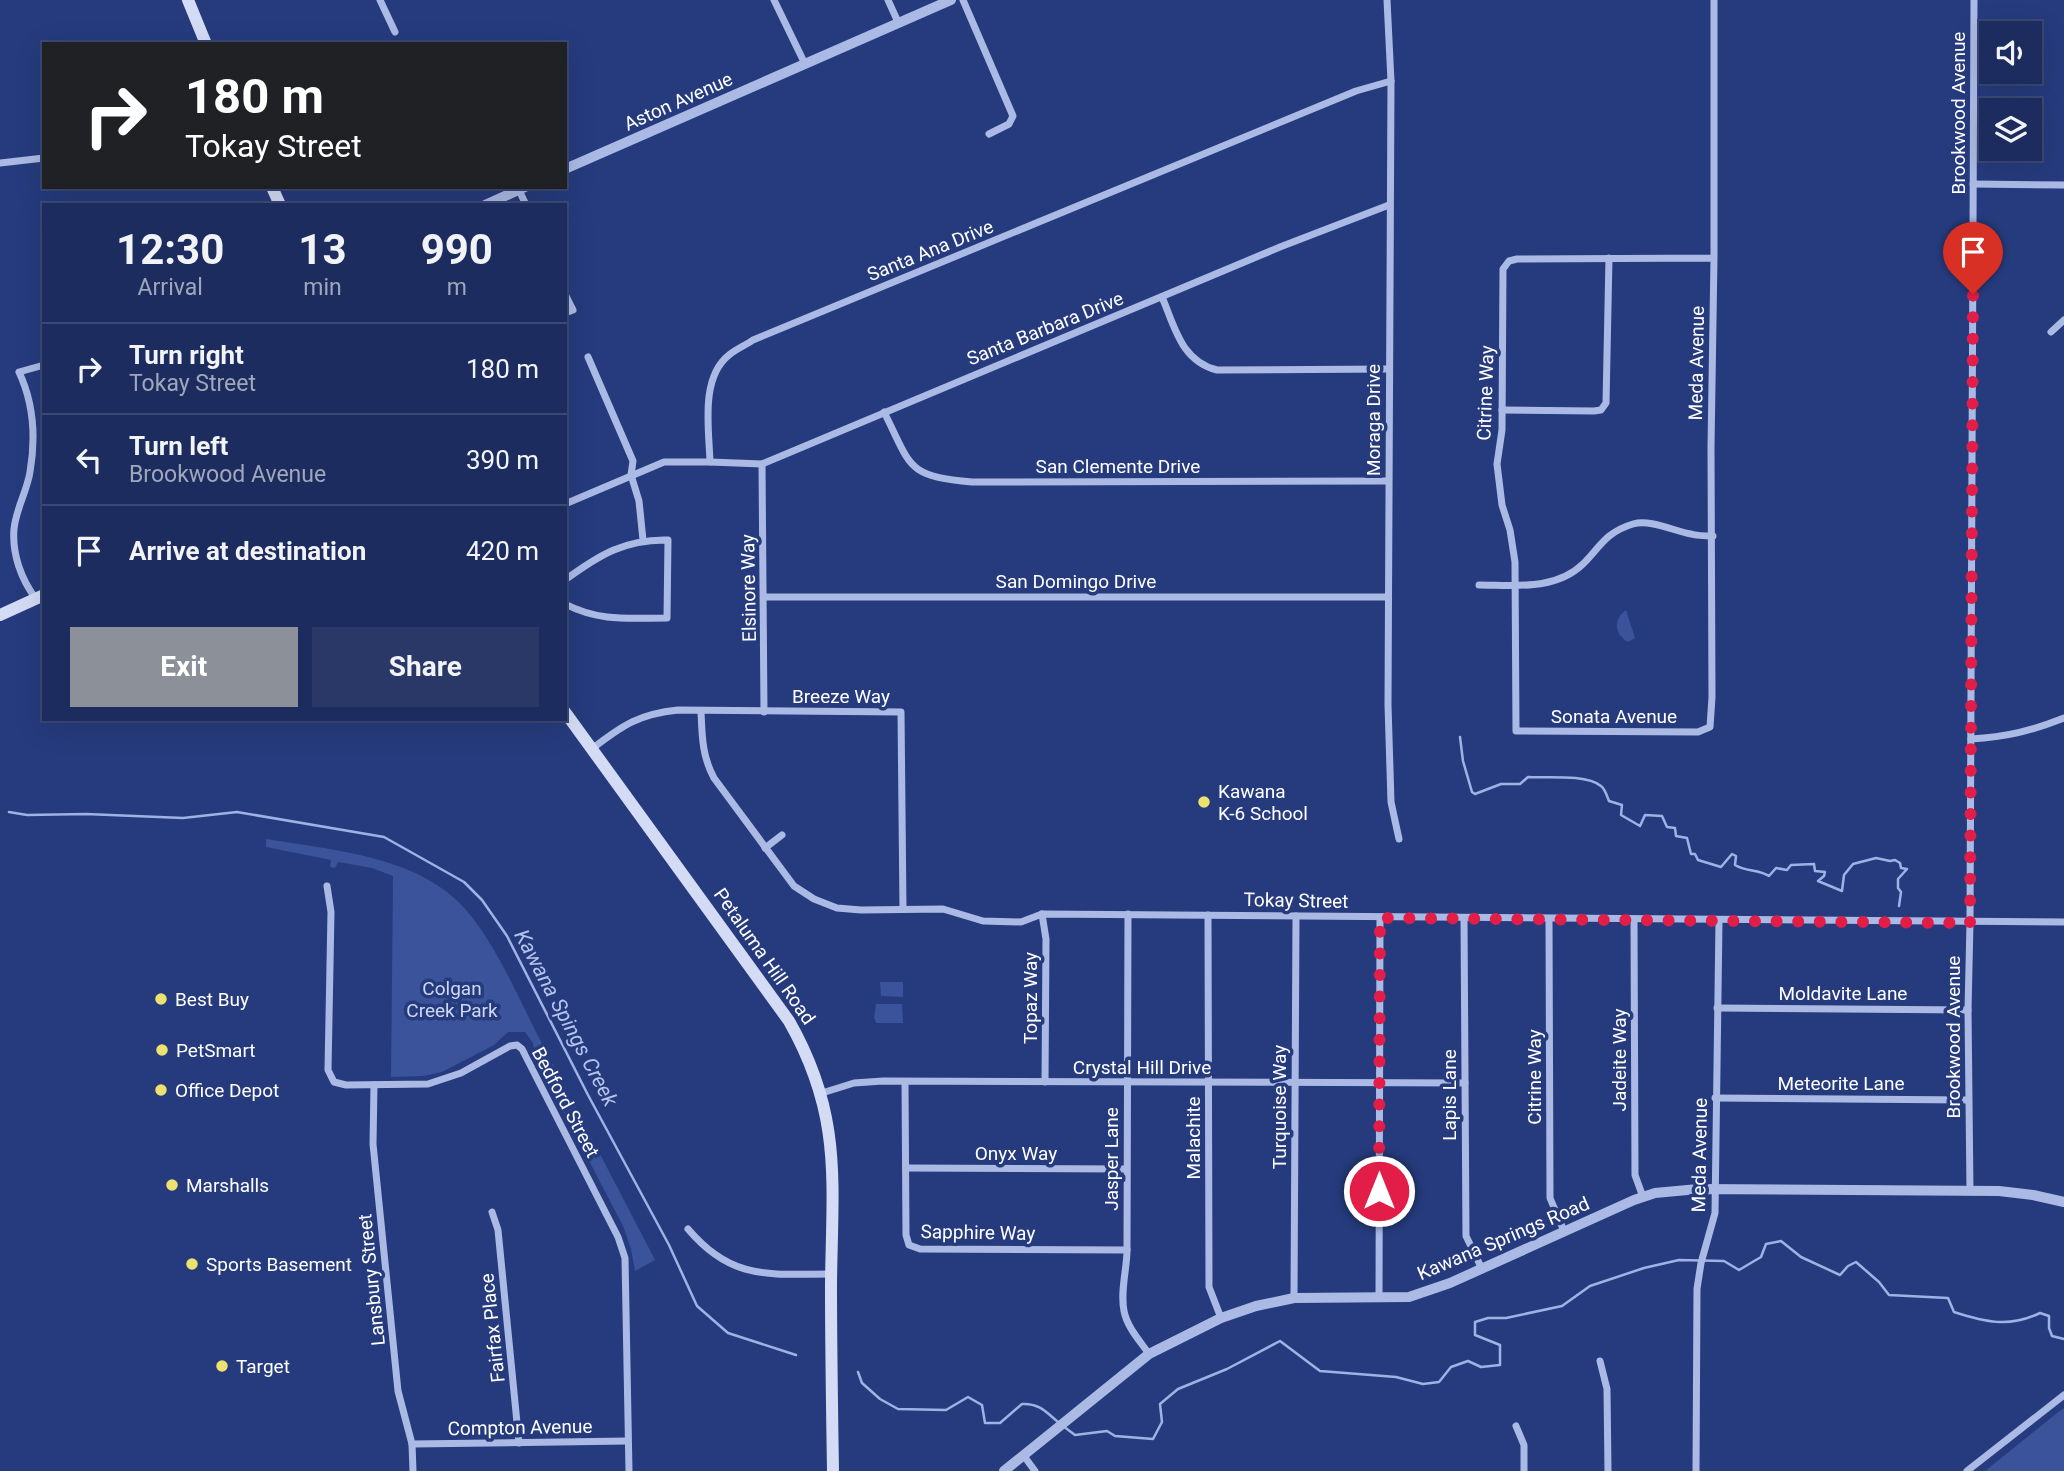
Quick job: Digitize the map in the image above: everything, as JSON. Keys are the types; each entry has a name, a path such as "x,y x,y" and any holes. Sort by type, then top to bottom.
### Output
{"main road":[{"path":"188,0 205,42"},
{"path":"0,615 40,597"},
{"name":"Petaluma Hill Road","path":"567,715 789,1021 807,1054 822,1093 829,1124 834,1171 833,1471"}],"street":[{"path":"380,0 395,32"},
{"path":"774,0 805,64"},
{"path":"888,0 898,22"},
{"name":"Aston Avenue","path":"567,168 951,0"},
{"path":"963,0 1013,116 1009,124 989,134"},
{"name":"Moraga Drive","path":"1387,0 1391,81 1387,597 1389,784 1393,820 1399,839"},
{"name":"Meda Avenue","path":"1710,727 1714,0"},
{"name":"Brookwood Avenue","path":"1970,1191 1968,1010 1974,0"},
{"name":"Santa Ana Drive","path":"710,462 709,398 714,375 727,356 753,340 1343,96 1391,81"},
{"path":"0,163 42,158"},
{"path":"1973,184 2064,185"},
{"path":"490,203 522,189"},
{"name":"Santa Barbara Drive","path":"710,462 762,464 1389,205"},
{"path":"1502,410 1594,411 1601,410 1606,403 1609,258"},
{"name":"Citrine Way","path":"1516,731 1514,548 1502,505 1497,464 1502,410 1503,269 1509,261 1517,259 1714,258"},
{"path":"1163,297 1183,345 1192,359 1203,367 1217,370 1389,369"},
{"path":"567,298 573,310 567,312"},
{"path":"2051,332 2064,320"},
{"path":"588,357 633,461 631,475 639,501 643,540"},
{"path":"40,597 25,584 20,570 14,528 30,473 33,442 33,413 29,394 19,372 42,366"},
{"name":"San Clemente Drive","path":"884,412 907,460 923,474 947,480 1388,481"},
{"path":"567,503 664,462 710,462"},
{"name":"Elsinore Way","path":"762,464 764,712"},
{"path":"1479,585 1556,581 1581,566 1604,539 1635,523 1650,524 1692,535 1713,536"},
{"path":"567,579 620,547 643,540 668,540 667,618 586,615 567,605"},
{"name":"San Domingo Drive","path":"764,597 1387,597"},
{"name":"Breeze Way","path":"593,748 634,720 656,712 678,709 901,712 902,909"},
{"name":"Tokay Street","path":"701,711 702,748 706,764 794,886 814,899 837,908 943,909 983,921 1001,922 1021,922 1042,914 1634,921 2064,922"},
{"path":"1971,739 2004,737 2030,731 2064,718"},
{"name":"Sonata Avenue","path":"1516,731 1698,732 1710,727"},
{"path":"765,848 782,835"},
{"name":"Bedford Street","path":"327,886 331,912 328,1070 334,1082 346,1085 428,1084 461,1073 510,1046 517,1045 522,1049 618,1237 625,1258 628,1471"},
{"name":"Topaz Way","path":"1042,914 1046,939 1045,1082"},
{"name":"Jasper Lane","path":"1128,914 1125,1168 1127,1250 1124,1311 1128,1324 1149,1354"},
{"name":"Malachite","path":"1208,915 1209,1287 1220,1318"},
{"name":"Turquoise Way","path":"1294,1298 1296,916"},
{"path":"1379,1298 1380,918"},
{"name":"Lapis Lane","path":"1464,918 1466,1236 1482,1269"},
{"name":"Citrine Way","path":"1549,920 1550,1198 1564,1231"},
{"name":"Jadeite Way","path":"1634,921 1635,1175 1643,1197"},
{"name":"Meda Avenue","path":"1696,1471 1698,1278 1716,1213 1715,1098 1719,921"},
{"name":"Moldavite Lane","path":"1717,1008 1968,1010"},
{"name":"Crystal Hill Drive","path":"822,1093 854,1083 905,1082 1465,1083"},
{"name":"Sapphire Way","path":"905,1082 908,1245 914,1248 1127,1250"},
{"name":"Lansbury Street","path":"374,1085 373,1144 398,1391 412,1444 413,1471"},
{"name":"Meteorite Lane","path":"1715,1098 1968,1100"},
{"name":"Onyx Way","path":"906,1168 1125,1168"},
{"name":"Kawana Springs Road","path":"1004,1471 1149,1354 1220,1318 1256,1306 1294,1298 1409,1297 1450,1283 1643,1197 1675,1190 1970,1191 2033,1195 2064,1202"},
{"name":"Fairfax Place","path":"492,1212 498,1230 519,1443"},
{"path":"688,1228 703,1247 737,1268 757,1272 832,1274"},
{"path":"1600,1361 1607,1389 1608,1471"},
{"path":"1967,1471 2064,1395"},
{"path":"1516,1426 1524,1445 1524,1471"},
{"name":"Compton Avenue","path":"412,1444 627,1441"},
{"path":"1024,1456 1035,1471"}],"green space":[{"path":"1626,610 1635,638 1628,642 1620,635 1617,626 1619,618"},
{"name":"Colgan Creek Park","path":"266,839 384,861 427,879 461,905 487,938 509,978 655,1260 635,1271 623,1226 536,1059 533,1043 525,1032 508,1032 494,1045 442,1072 423,1076 391,1077 393,876 372,868 338,862 335,868 330,867 331,860 266,847"},
{"path":"880,982 903,982 903,997 881,996"},
{"path":"876,1004 902,1004 903,1023 876,1023"},
{"path":"2064,1408 2064,1471 1985,1471 2057,1413"}],"waterway":[{"path":"1460,737 1463,761 1472,792 1475,794 1501,784 1520,784 1528,777 1566,777 1594,782 1605,791 1609,801 1622,805 1621,815 1640,826 1645,815 1662,816 1667,827 1675,828 1676,836 1687,838 1691,854 1695,854 1698,860 1721,867 1732,854 1736,856 1735,865 1769,876 1776,868 1787,870 1791,865 1814,864 1815,871 1825,872 1818,881 1842,891 1844,875 1853,864 1876,858 1895,860 1900,863 1901,868 1907,869 1898,879 1901,892 1899,906"},
{"name":"Kawana Spings Creek","path":"9,812 27,815 86,814 183,818 237,812 384,837 464,882 482,900 507,936 669,1245 697,1306 728,1333 796,1355"},
{"name":"Kawana Spings Creek","path":"1063,1426 1075,1435 1107,1431 1115,1436 1153,1439 1162,1422 1160,1404 1178,1389 1227,1369 1280,1341 1320,1371 1396,1377 1423,1384 1439,1382 1451,1367 1468,1361 1481,1367 1500,1365 1500,1345 1475,1335 1475,1322 1562,1306 1590,1286 1644,1268 1679,1260 1724,1261 1739,1270 1761,1257 1766,1244 1781,1241 1801,1257 1840,1275 1856,1262 1879,1282 1889,1295 1948,1298 1954,1312 1987,1321 2018,1321 2040,1313 2049,1316 2052,1336 2064,1339"},
{"name":"Kawana Spings Creek","path":"858,1372 862,1383 880,1399 898,1409 946,1410 968,1397 982,1405 985,1423 1000,1423 1022,1404 1038,1407 1058,1422"}],"place":[{"name":"Kawana K-6 School","path":"1204,802"},
{"name":"Best Buy","path":"161,999"},
{"name":"PetSmart","path":"162,1050"},
{"name":"Office Depot","path":"161,1090"},
{"name":"Marshalls","path":"172,1185"},
{"name":"Sports Basement","path":"192,1264"},
{"name":"Target","path":"222,1366"}],"route":[{"path":"1379,1191 1380,918 1970,923 1973,294"}]}
